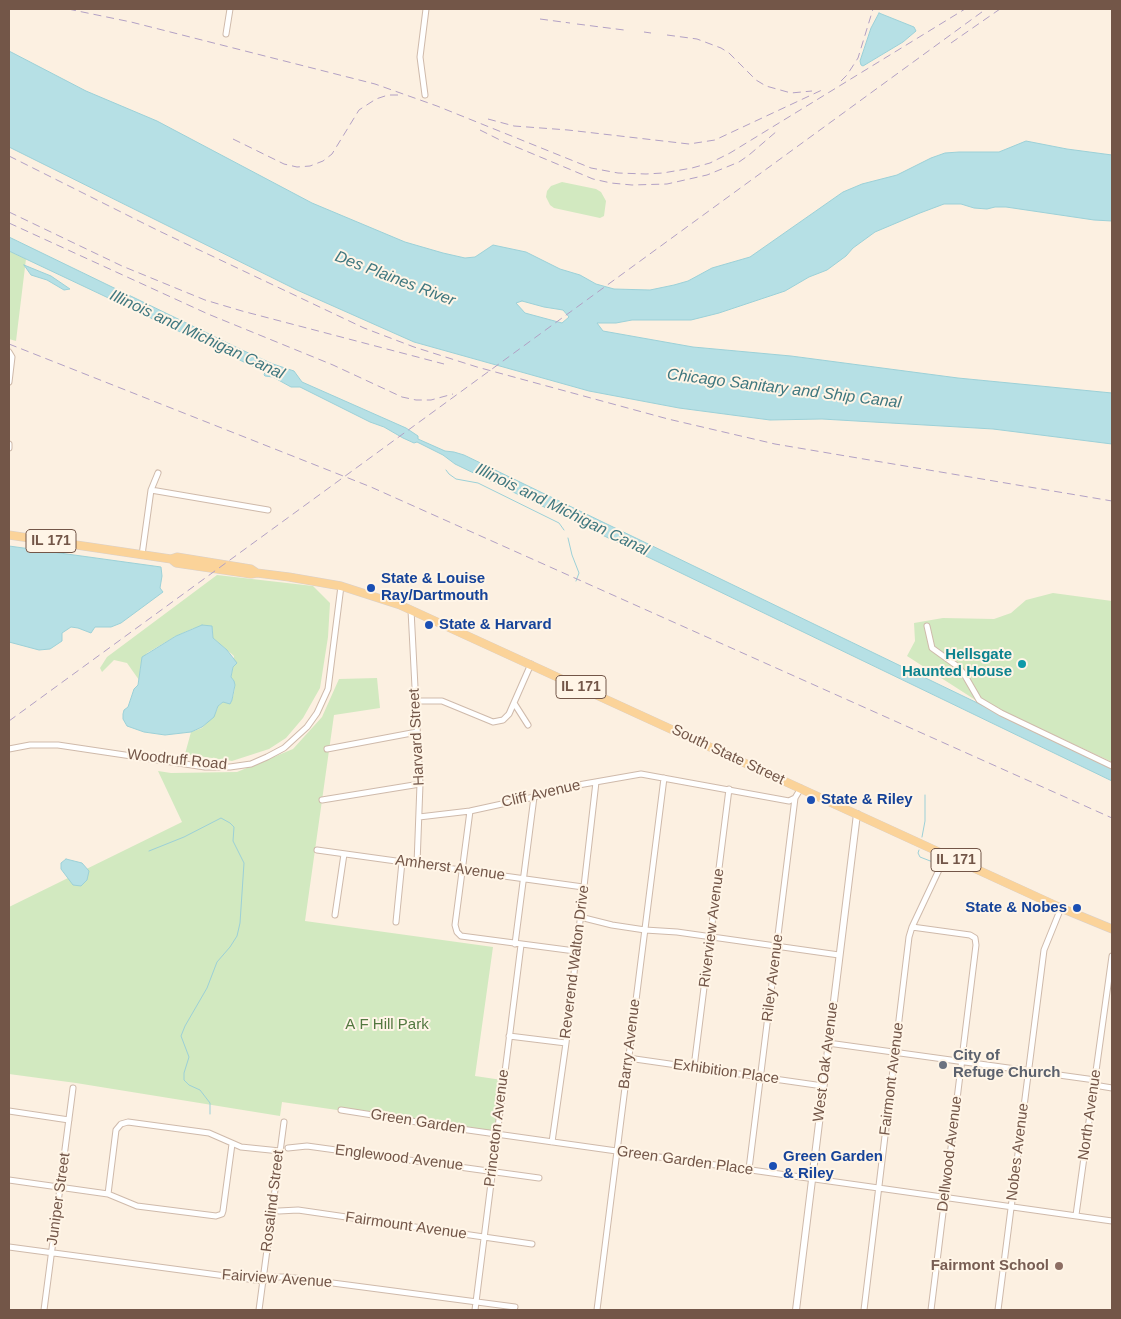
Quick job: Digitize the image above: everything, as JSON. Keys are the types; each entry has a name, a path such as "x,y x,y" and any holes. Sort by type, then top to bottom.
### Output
{"main road":[{"name":"IL 171","path":"9,535 171,559 177,557 251,569 257,573 341,586"},
{"name":"South State Street","path":"341,586 411,610 1061,908 1112,928"}],"street":[{"path":"226,34 230,9"},
{"path":"425,96 420,57 426,9"},
{"path":"9,352 12,357 9,382"},
{"path":"142,555 151,490 158,473"},
{"path":"151,490 268,510"},
{"name":"Woodruff Road","path":"9,749 30,745 58,745 205,767 230,767 251,764 267,758 284,748 307,727 317,713 328,689 341,586"},
{"name":"Harvard Street","path":"411,610 420,784 417,864"},
{"path":"926,626 932,648 957,666 964,674 979,700 1112,766"},
{"path":"415,701 442,701 493,722 503,720 509,714 530,664"},
{"path":"514,703 528,725"},
{"path":"328,750 417,732"},
{"name":"Cliff Avenue","path":"419,817 470,811 534,797 568,787 641,774 789,801 795,798"},
{"name":"Barry Avenue","path":"597,1310 664,778"},
{"name":"Reverend Walton Drive","path":"552,1142 566,1043 575,951 596,782"},
{"path":"322,800 420,784"},
{"name":"Riley Avenue","path":"749,1170 795,798 801,788"},
{"name":"Riverview Avenue","path":"694,1067 729,789"},
{"name":"Princeton Avenue","path":"475,1310 509,1036 534,797"},
{"path":"470,811 455,925 457,932 461,936 575,951"},
{"name":"West Oak Avenue","path":"796,1310 857,814"},
{"name":"Amherst Avenue","path":"317,850 584,887"},
{"path":"335,915 344,854"},
{"name":"Fairmont Avenue","path":"864,1310 909,937 912,926 946,855"},
{"path":"396,922 402,862"},
{"name":"Nobes Avenue","path":"998,1310 1044,950 1061,908"},
{"path":"580,917 612,925 645,930 711,936 839,955"},
{"name":"Dellwood Avenue","path":"912,926 970,935 975,938 976,945 931,1310"},
{"name":"North Avenue","path":"1076,1216 1112,956"},
{"path":"509,1036 566,1043"},
{"path":"828,1043 1029,1071 1095,1082 1112,1088"},
{"name":"Exhibition Place","path":"628,1058 823,1086"},
{"name":"Juniper Street","path":"44,1310 73,1088"},
{"name":"Green Garden","path":"341,1110 496,1134"},
{"path":"9,1111 69,1120"},
{"path":"108,1194 116,1130 121,1124 128,1122 209,1133 240,1147 280,1151"},
{"name":"Rosalind Street","path":"259,1310 284,1122"},
{"name":"Green Garden Place","path":"496,1134 1112,1220"},
{"path":"9,1180 108,1194 137,1206 216,1216 222,1214 232,1144"},
{"name":"Englewood Avenue","path":"288,1148 307,1146 492,1170 539,1178"},
{"name":"Fairmount Avenue","path":"279,1211 298,1210 532,1244"},
{"name":"Fairview Avenue","path":"9,1247 263,1281 287,1276 515,1307"}],"green space":[{"path":"562,182 596,189 601,192 606,201 604,216 600,218 554,208 550,205 546,197 547,191 551,186"},
{"path":"9,251 26,259 16,341 9,339"},
{"path":"217,575 313,586 330,603 328,637 320,688 303,718 286,738 269,749 232,761 185,754 191,732 202,728 217,710 218,706 223,702 232,700 234,693 235,685 231,677 234,656 213,638 213,630 194,628 147,653 141,664 139,680 127,663 114,660 102,672 100,668 107,657"},
{"path":"1053,593 1112,601 1112,762 992,706 977,701 907,656 915,641 914,623 943,618 994,619 1011,613 1026,600"},
{"name":"A F Hill Park","path":"377,678 380,708 334,715 305,921 493,947 475,1076 502,1080 495,1133 282,1102 280,1116 9,1074 9,907 182,822 158,771 171,773 237,772 293,749 322,717 339,679"}],"water":[{"path":"879,13 914,27 916,31 903,42 863,66 860,61 871,28"},
{"path":"9,51 86,91 157,121 312,203 405,242 465,258 475,257 493,245 526,252 560,269 580,275 596,284 614,289 650,290 688,281 712,268 750,257 843,192 862,184 897,175 945,153 999,152 1026,141 1112,155 1112,221 1006,207 987,209 961,204 944,204 875,232 827,270 809,277 785,291 719,313 691,320 632,320 616,323 597,323 603,331 693,347 791,356 958,378 1112,393 1112,444 993,429 822,419 770,420 679,408 589,391 414,342 297,290 9,147","holes":["522,301 563,310 569,317 562,323 525,313 516,303"]},
{"name":"Illinois and Michigan Canal","path":"9,237 242,350 294,371 302,382 406,428 418,436 418,439 445,451 464,455 1112,768 1112,781 455,464 443,455 417,442 414,443 403,438 300,387 291,387 273,377 265,376 265,372 9,251"},
{"path":"24,265 51,276 70,289 64,290 47,280 31,275"},
{"path":"9,546 161,567 160,588 163,592 121,623 111,627 95,627 91,633 71,627 62,633 62,641 50,649 39,650 9,642"},
{"path":"202,625 212,626 213,638 227,650 237,663 233,667 231,677 235,685 230,704 223,702 218,706 214,717 202,727 191,732 165,735 144,732 127,726 123,719 123,714 124,710 128,707 134,689 138,685 142,657 176,636"},
{"path":"66,859 82,863 89,871 87,880 81,886 73,885 61,869 61,863"}],"waterway":[{"name":"Illinois and Michigan Canal","path":"446,470 456,479 478,483 559,523 564,530"},
{"path":"568,538 579,573 576,581"},
{"path":"922,837 925,821 925,795"},
{"path":"149,851 184,837 221,818 234,827 233,841 244,863 240,923 237,936 217,962 207,988 181,1036 189,1057 184,1080 189,1085 200,1090 210,1103 210,1114"},
{"path":"919,850 920,857 938,864"}],"railway":[{"path":"68,9 131,22 375,84 437,106 591,168 618,173 646,174 692,168 710,163 730,153 965,9"},
{"path":"841,81 858,58 873,9"},
{"path":"9,721 986,9"},
{"path":"951,43 1000,9"},
{"path":"540,19 570,23"},
{"path":"577,24 624,30"},
{"path":"644,32 651,33"},
{"path":"667,35 697,39 721,48 729,53 756,80 766,86 791,93 812,91"},
{"path":"488,119 514,126 568,130 689,144 715,140 822,90"},
{"path":"233,139 284,164 297,167 310,166 323,161 332,154 359,110 376,99 388,95 399,95"},
{"path":"480,130 593,179 632,185 667,184 707,175 739,162 777,131"},
{"path":"9,156 157,230 364,328 414,347 477,367 668,419 775,444 1112,501"},
{"path":"9,212 122,266 205,300 444,364"},
{"path":"9,223 208,314 333,365 402,397 416,400 431,400 453,394"},
{"path":"9,344 371,487 1112,818"}],"place":[{"name":"State & Louise Ray/Dartmouth","path":"371,588"},
{"name":"State & Harvard","path":"429,625"},
{"name":"Hellsgate Haunted House","path":"1022,664"},
{"name":"State & Riley","path":"811,800"},
{"name":"State & Nobes","path":"1077,908"},
{"name":"City of Refuge Church","path":"943,1065"},
{"name":"Green Garden & Riley","path":"773,1166"},
{"name":"Fairmont School","path":"1059,1266"}],"water label":[{"name":"Des Plaines River","path":"395,279"},
{"name":"Chicago Sanitary and Ship Canal","path":"784,389"}]}
